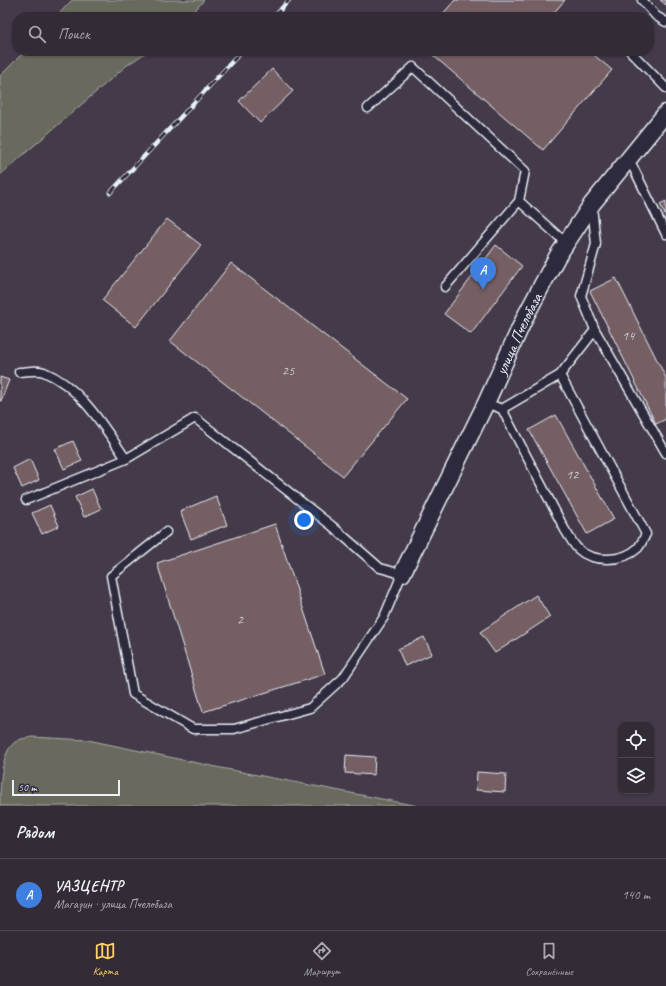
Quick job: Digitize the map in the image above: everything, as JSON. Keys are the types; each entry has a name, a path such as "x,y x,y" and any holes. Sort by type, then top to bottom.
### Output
{"street":[{"name":"улица Пчелобаза","path":"402,574 486,403 526,315 566,243 592,204 666,113"}],"lane":[{"path":"642,0 652,12"},
{"path":"654,14 666,22"},
{"path":"635,56 666,88"},
{"path":"368,108 413,67 525,171 519,201 445,287"},
{"path":"629,159 666,234"},
{"path":"519,201 566,243"},
{"path":"592,204 596,244 581,296 595,330 666,453"},
{"path":"502,409 560,375 595,330"},
{"path":"19,372 42,371 69,387 97,417 126,459"},
{"path":"486,403 502,409 566,530 578,549 590,556 606,560 622,558 638,548 646,534 560,375"},
{"path":"26,500 126,459 195,418 332,526 380,568 402,574 384,617 343,678 310,708 234,729 193,729 133,694 111,576 166,532"}],"green space":[{"path":"72,0 204,0 193,12 61,12"},
{"path":"20,56 141,56 126,66 0,175 0,76"},
{"path":"32,737 88,740 221,768 418,806 0,806 2,770 7,752 11,745 17,741"}],"building":[{"path":"455,0 565,0 554,12 444,12"},
{"path":"660,0 666,0 666,5"},
{"path":"434,56 595,56 612,70 543,150"},
{"path":"272,69 293,91 260,123 239,101"},
{"path":"666,201 666,217 660,204"},
{"path":"167,219 201,245 136,327 102,300"},
{"path":"496,245 522,266 471,334 444,314"},
{"path":"231,263 407,399 343,476 170,341"},
{"path":"616,278 666,378 666,419 656,424 590,291"},
{"path":"0,377 9,380 1,401 0,401"},
{"path":"556,415 614,519 587,534 529,430"},
{"path":"73,441 82,461 64,469 55,449"},
{"path":"30,459 39,480 22,488 13,468"},
{"path":"92,489 101,509 84,517 75,497"},
{"path":"216,496 227,525 191,539 180,511"},
{"path":"50,505 59,526 42,534 32,513"},
{"path":"275,524 325,674 203,712 157,563"},
{"path":"536,595 550,617 495,653 480,632"},
{"path":"424,637 432,654 405,666 398,649"},
{"path":"346,755 375,757 374,775 345,773"},
{"path":"477,772 506,774 505,792 476,790"}],"railway":[{"path":"278,12 289,0"},
{"path":"110,193 237,56"}],"place":[{"name":"УАЗЦЕНТР","path":"483,290"}]}
